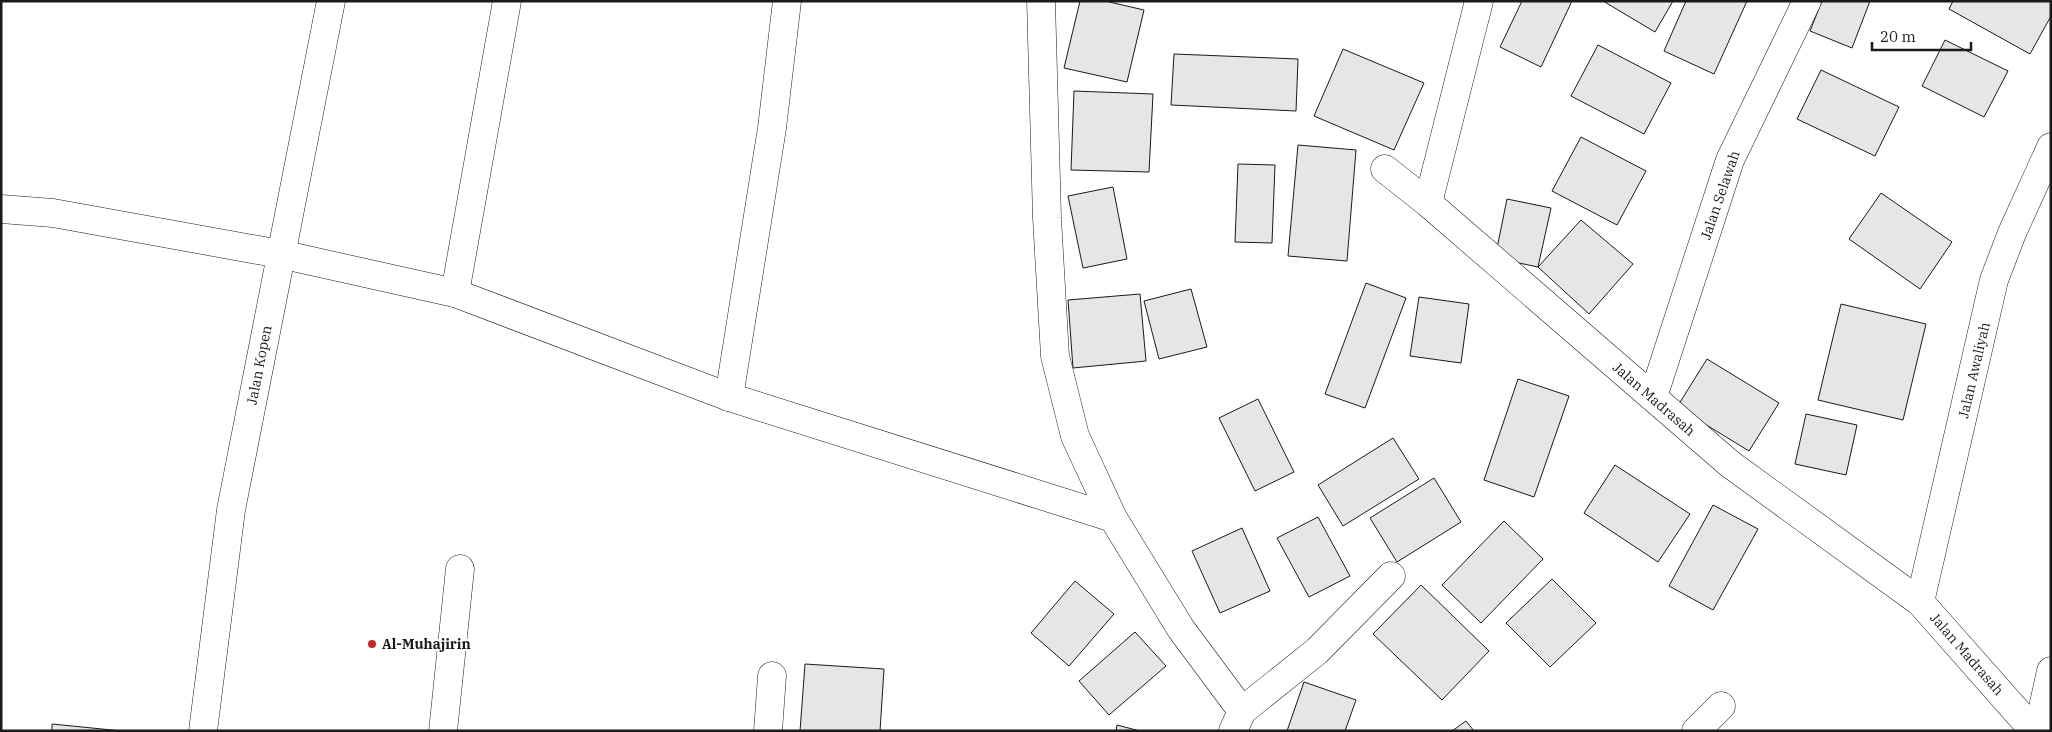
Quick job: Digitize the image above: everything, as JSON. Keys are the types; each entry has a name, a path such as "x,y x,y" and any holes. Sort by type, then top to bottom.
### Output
{"street":[{"name":"Jalan Kopen","path":"203,731 231,510 331,1"},
{"path":"455,293 506,1"},
{"path":"729,397 772,128 787,1"},
{"path":"1040,1 1047,218 1055,356 1075,436 1113,518 1238,721 1317,651 1391,576"},
{"path":"1428,203 1478,1"},
{"name":"Jalan Selawah","path":"1653,397 1730,160 1807,1"},
{"name":"Jalan Awaliyah","path":"1920,602 1994,280 2012,233 2051,147"},
{"name":"Jalan Madrasah","path":"1386,169 1428,203 1730,464 1920,602 2036,731"},
{"path":"1,209 53,214 280,254 455,293 729,397 1113,518"},
{"path":"443,731 460,568"},
{"path":"2036,731 2051,671"},
{"path":"768,731 772,676"},
{"path":"1696,731 1721,706"}],"building":[{"path":"1080,1 1105,1 1144,10 1127,82 1064,68"},
{"path":"1522,1 1572,1 1541,67 1500,47"},
{"path":"1603,1 1673,1 1655,32"},
{"path":"1686,1 1747,1 1714,74 1664,51"},
{"path":"1822,1 1870,1 1852,48 1810,31"},
{"path":"1953,1 2051,1 2051,16 2030,54 1949,9"},
{"path":"1945,40 2008,71 1984,117 1922,86"},
{"path":"1598,45 1671,83 1644,134 1571,96"},
{"path":"1343,49 1424,83 1394,150 1314,116"},
{"path":"1174,54 1298,59 1296,111 1171,105"},
{"path":"1821,70 1899,107 1875,156 1797,119"},
{"path":"1074,91 1153,94 1149,172 1071,170"},
{"path":"1581,137 1646,171 1617,225 1552,191"},
{"path":"1298,145 1356,150 1347,261 1288,256"},
{"path":"1238,164 1275,165 1272,243 1235,242"},
{"path":"1113,187 1127,259 1083,268 1068,196"},
{"path":"1881,193 1952,242 1920,289 1849,239"},
{"path":"1507,199 1551,208 1538,267 1495,258"},
{"path":"1581,220 1633,264 1589,314 1538,267"},
{"path":"1366,283 1406,298 1365,408 1325,394"},
{"path":"1191,289 1207,347 1159,359 1144,301"},
{"path":"1140,294 1146,361 1073,368 1068,300"},
{"path":"1419,297 1469,304 1461,363 1410,356"},
{"path":"1841,304 1926,324 1903,420 1818,400"},
{"path":"1707,359 1779,403 1749,451 1677,407"},
{"path":"1518,379 1569,396 1534,497 1484,480"},
{"path":"1258,399 1294,472 1255,491 1219,418"},
{"path":"1806,414 1857,425 1846,475 1795,464"},
{"path":"1393,438 1419,479 1343,526 1318,485"},
{"path":"1615,465 1690,514 1658,562 1584,513"},
{"path":"1434,478 1461,522 1397,562 1370,518"},
{"path":"1713,505 1758,529 1713,610 1669,586"},
{"path":"1318,517 1350,576 1309,597 1277,538"},
{"path":"1504,521 1543,559 1481,623 1442,585"},
{"path":"1242,528 1270,591 1220,613 1192,551"},
{"path":"1552,579 1596,623 1550,667 1506,623"},
{"path":"1075,581 1114,614 1069,666 1031,633"},
{"path":"1421,585 1489,651 1442,700 1373,634"},
{"path":"1135,632 1166,666 1109,715 1079,681"},
{"path":"805,664 884,669 880,731 800,731"},
{"path":"1304,682 1356,700 1345,731 1287,731"},
{"path":"1466,721 1474,731 1452,731"},
{"path":"52,724 122,731 52,731"},
{"path":"1117,725 1140,731 1116,731"}],"place":[{"name":"Al-Muhajirin","path":"372,644"}]}
